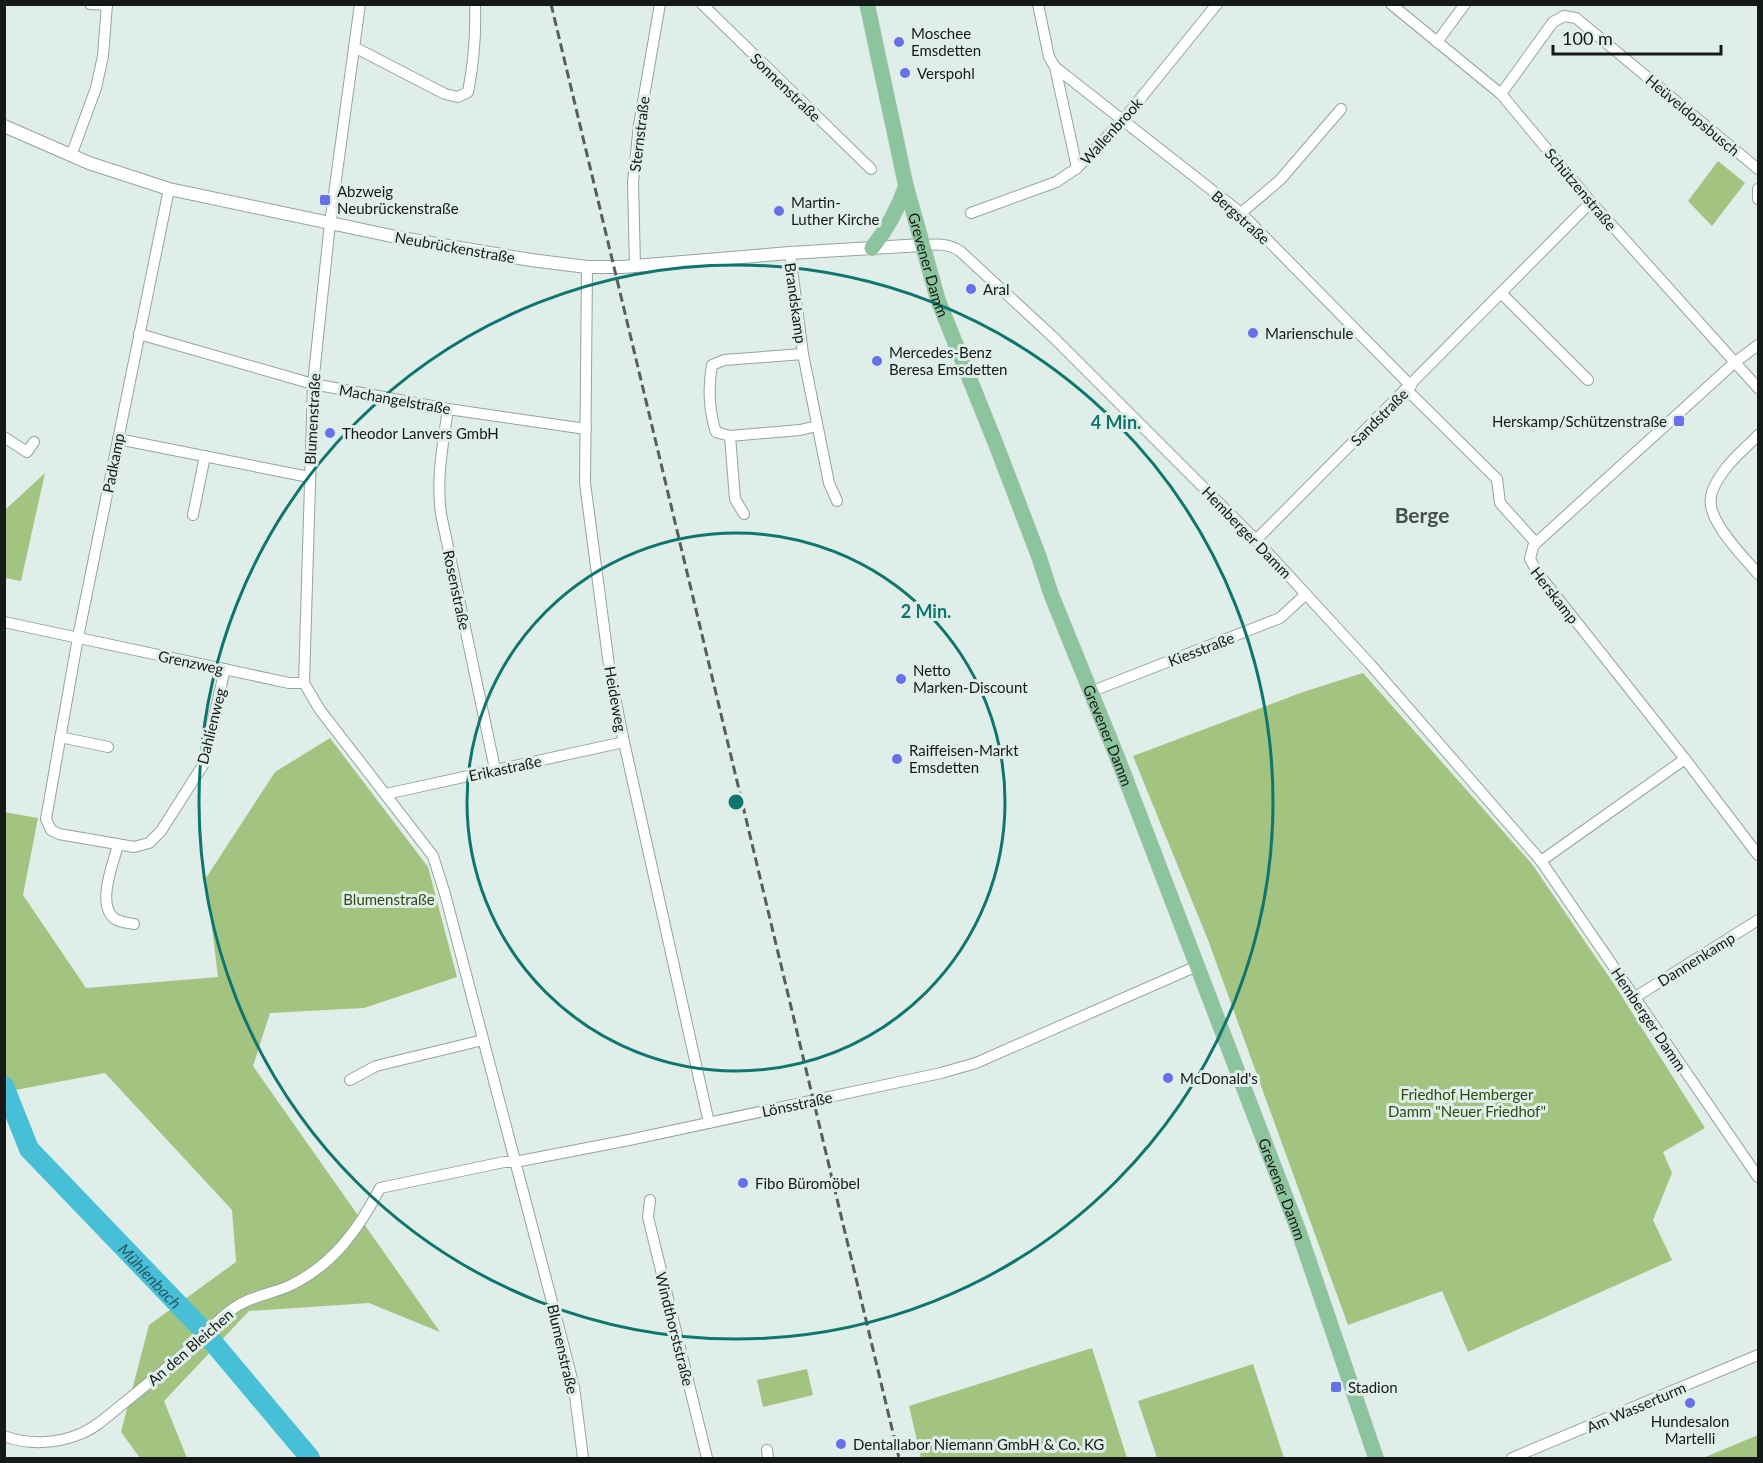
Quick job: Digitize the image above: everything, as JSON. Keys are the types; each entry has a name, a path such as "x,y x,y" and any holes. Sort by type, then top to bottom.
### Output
{"main road":[{"name":"Grevener Damm","path":"867,4 906,186 938,300 998,447 1051,594 1118,759 1299,1232 1376,1458"},
{"path":"872,248 886,230 906,186"}],"street":[{"path":"71,156 96,88 103,56 107,5 90,4"},
{"name":"Blumenstraße","path":"360,4 330,223 313,384 304,683 320,710 433,856 445,894 574,1387 583,1458"},
{"path":"354,47 445,94 458,98 468,92 472,75 476,37 475,4"},
{"name":"Sternstraße","path":"635,266 633,182 639,125 660,4"},
{"name":"Sonnenstraße","path":"702,4 871,169"},
{"path":"1038,4 1049,57 1055,67 1077,168"},
{"name":"Wallenbrook","path":"972,213 1056,182 1077,168 1123,120 1217,4"},
{"name":"Schützenstraße","path":"1390,4 1501,94 1591,202 1758,388"},
{"path":"1437,42 1465,4"},
{"name":"Heüveldopsbusch","path":"1501,94 1553,22 1564,16 1576,18 1758,169"},
{"name":"Bergstraße","path":"1055,67 1241,213 1497,478 1500,503 1536,543"},
{"path":"1241,213 1280,180 1341,109"},
{"name":"Neubrückenstraße","path":"4,126 71,156 130,178 169,189 443,246 531,260 586,267 635,266 922,245"},
{"name":"Padkamp","path":"46,819 78,637 169,189"},
{"path":"1758,189 1758,198"},
{"name":"Sandstraße","path":"1256,540 1591,202"},
{"name":"Hemberger Damm","path":"922,245 938,243 953,246 1053,337 1256,540 1370,664 1541,861 1758,1177"},
{"name":"Brandskamp","path":"790,253 803,354 829,483 837,501"},
{"name":"Heideweg","path":"586,267 585,483 610,673 709,1123"},
{"path":"1501,293 1588,380"},
{"name":"Machangelstraße","path":"139,334 313,384 448,409 586,429"},
{"path":"1734,363 1758,345"},
{"name":"Brandskamp","path":"730,436 716,432 712,420 710,377 712,365 724,360 803,354"},
{"name":"Herskamp","path":"1734,363 1536,543 1530,553 1532,565 1758,855"},
{"name":"Rosenstraße","path":"448,409 440,468 440,505 495,769"},
{"path":"744,514 735,499 730,436 800,430 817,426"},
{"path":"1758,435 1726,468 1710,497 1712,513 1719,525 1758,574"},
{"path":"4,437 27,452 34,441"},
{"path":"118,439 309,477"},
{"path":"193,515 205,456"},
{"name":"Kiesstraße","path":"1090,692 1280,618 1306,594"},
{"name":"Grenzweg","path":"4,622 225,669 304,683"},
{"name":"Dahlienweg","path":"46,819 51,830 59,834 134,847 149,843 161,831 203,765 225,669"},
{"path":"60,737 108,747"},
{"name":"Erikastraße","path":"386,794 624,742"},
{"path":"1541,861 1685,759"},
{"path":"118,845 105,899 113,917 134,924"},
{"name":"Dannenkamp","path":"1634,998 1758,920"},
{"name":"Lönsstraße","path":"380,1188 709,1123 941,1073 976,1063 1197,966"},
{"path":"350,1080 376,1066 483,1040"},
{"name":"An den Bleichen","path":"4,1436 16,1441 32,1443 59,1440 81,1434 135,1394 234,1308 255,1297 286,1287 316,1271 352,1236 367,1215 380,1188"},
{"name":"Windthorststraße","path":"650,1200 648,1217 707,1458"},
{"name":"Am Wasserturm","path":"1512,1458 1758,1355"}],"green space":[{"path":"1718,161 1745,183 1712,226 1688,201"},
{"path":"45,473 21,581 5,578 5,510"},
{"name":"Friedhof Hemberger Damm \"Neuer Friedhof\"","path":"1363,673 1532,864 1616,987 1705,1128 1663,1152 1672,1173 1653,1220 1672,1260 1468,1352 1442,1291 1348,1325 1208,940 1133,756 1303,692"},
{"path":"330,738 428,867 457,977 364,1008 270,1013 253,1066 440,1332 369,1303 249,1311 164,1401 187,1458 140,1458 121,1432 149,1325 236,1262 232,1210 105,1073 5,1092 4,812 38,818 23,895 86,988 218,977 206,878 275,772"},
{"path":"1092,1348 1127,1458 921,1458 909,1406"},
{"path":"1253,1364 1284,1458 1157,1458 1138,1401"},
{"path":"807,1369 813,1395 763,1407 757,1380"},
{"path":"1758,1435 1758,1458 1703,1458"}],"waterway":[{"name":"Mühlenbach","path":"4,1086 29,1149 201,1328 310,1458"}],"railway":[{"path":"551,4 899,1458"}],"place":[{"name":"Moschee Emsdetten","path":"899,42"},
{"name":"Verspohl","path":"905,73"},
{"name":"Abzweig Neubrückenstraße","path":"325,200"},
{"name":"Martin- Luther Kirche","path":"779,211"},
{"name":"Aral","path":"971,289"},
{"name":"Marienschule","path":"1253,333"},
{"name":"Mercedes-Benz Beresa Emsdetten","path":"877,361"},
{"name":"Herskamp/Schützenstraße","path":"1679,421"},
{"name":"Theodor Lanvers GmbH","path":"330,433"},
{"name":"Netto Marken-Discount","path":"901,679"},
{"name":"Raiffeisen-Markt Emsdetten","path":"897,759"},
{"name":"McDonald's","path":"1168,1078"},
{"name":"Fibo Büromöbel","path":"743,1183"},
{"name":"Stadion","path":"1336,1387"},
{"name":"Hundesalon Martelli","path":"1690,1403"},
{"name":"Dentallabor Niemann GmbH & Co. KG","path":"841,1444"}],"district":[{"name":"Berge","path":"1422,514"}]}
